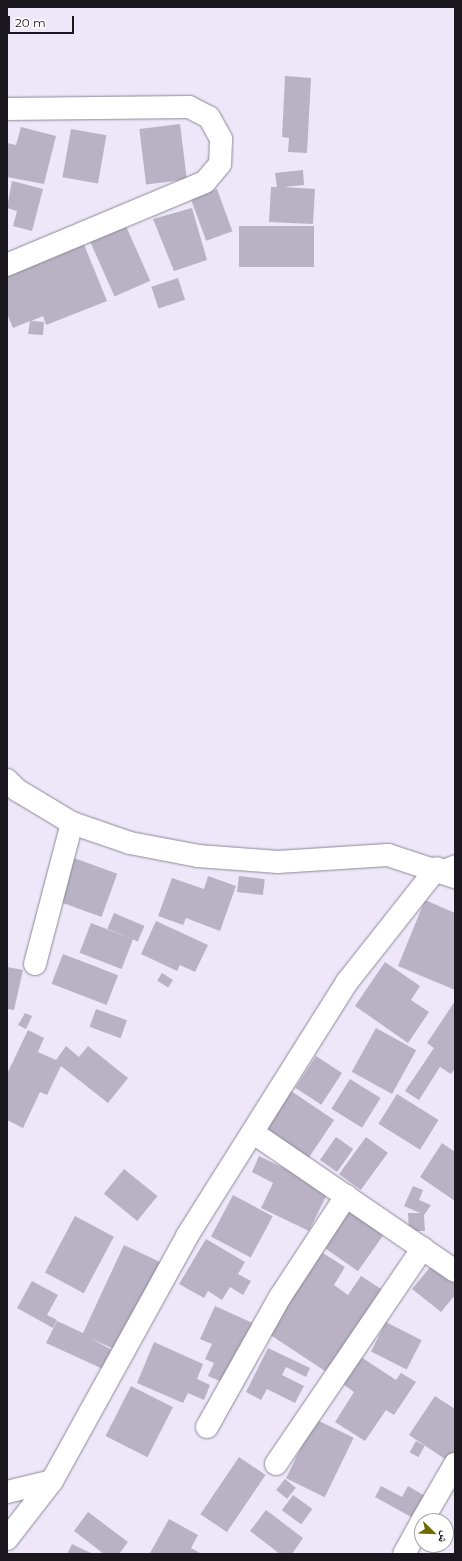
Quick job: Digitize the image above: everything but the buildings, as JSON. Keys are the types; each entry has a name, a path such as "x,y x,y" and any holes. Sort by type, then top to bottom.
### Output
{"street":[{"path":"7,109 189,107 210,117 221,140 220,164 205,182 7,265"},
{"path":"7,780 17,790 72,823 130,843 198,856 278,862 388,855 449,869 347,982 255,1134 187,1236 52,1481 7,1539"},
{"path":"35,964 72,823"},
{"path":"255,1134 455,1271"},
{"path":"207,1427 280,1297 346,1196"},
{"path":"276,1464 423,1248"},
{"path":"427,1513 455,1464"},
{"path":"7,1492 52,1481"},
{"path":"404,1554 414,1536"}]}
